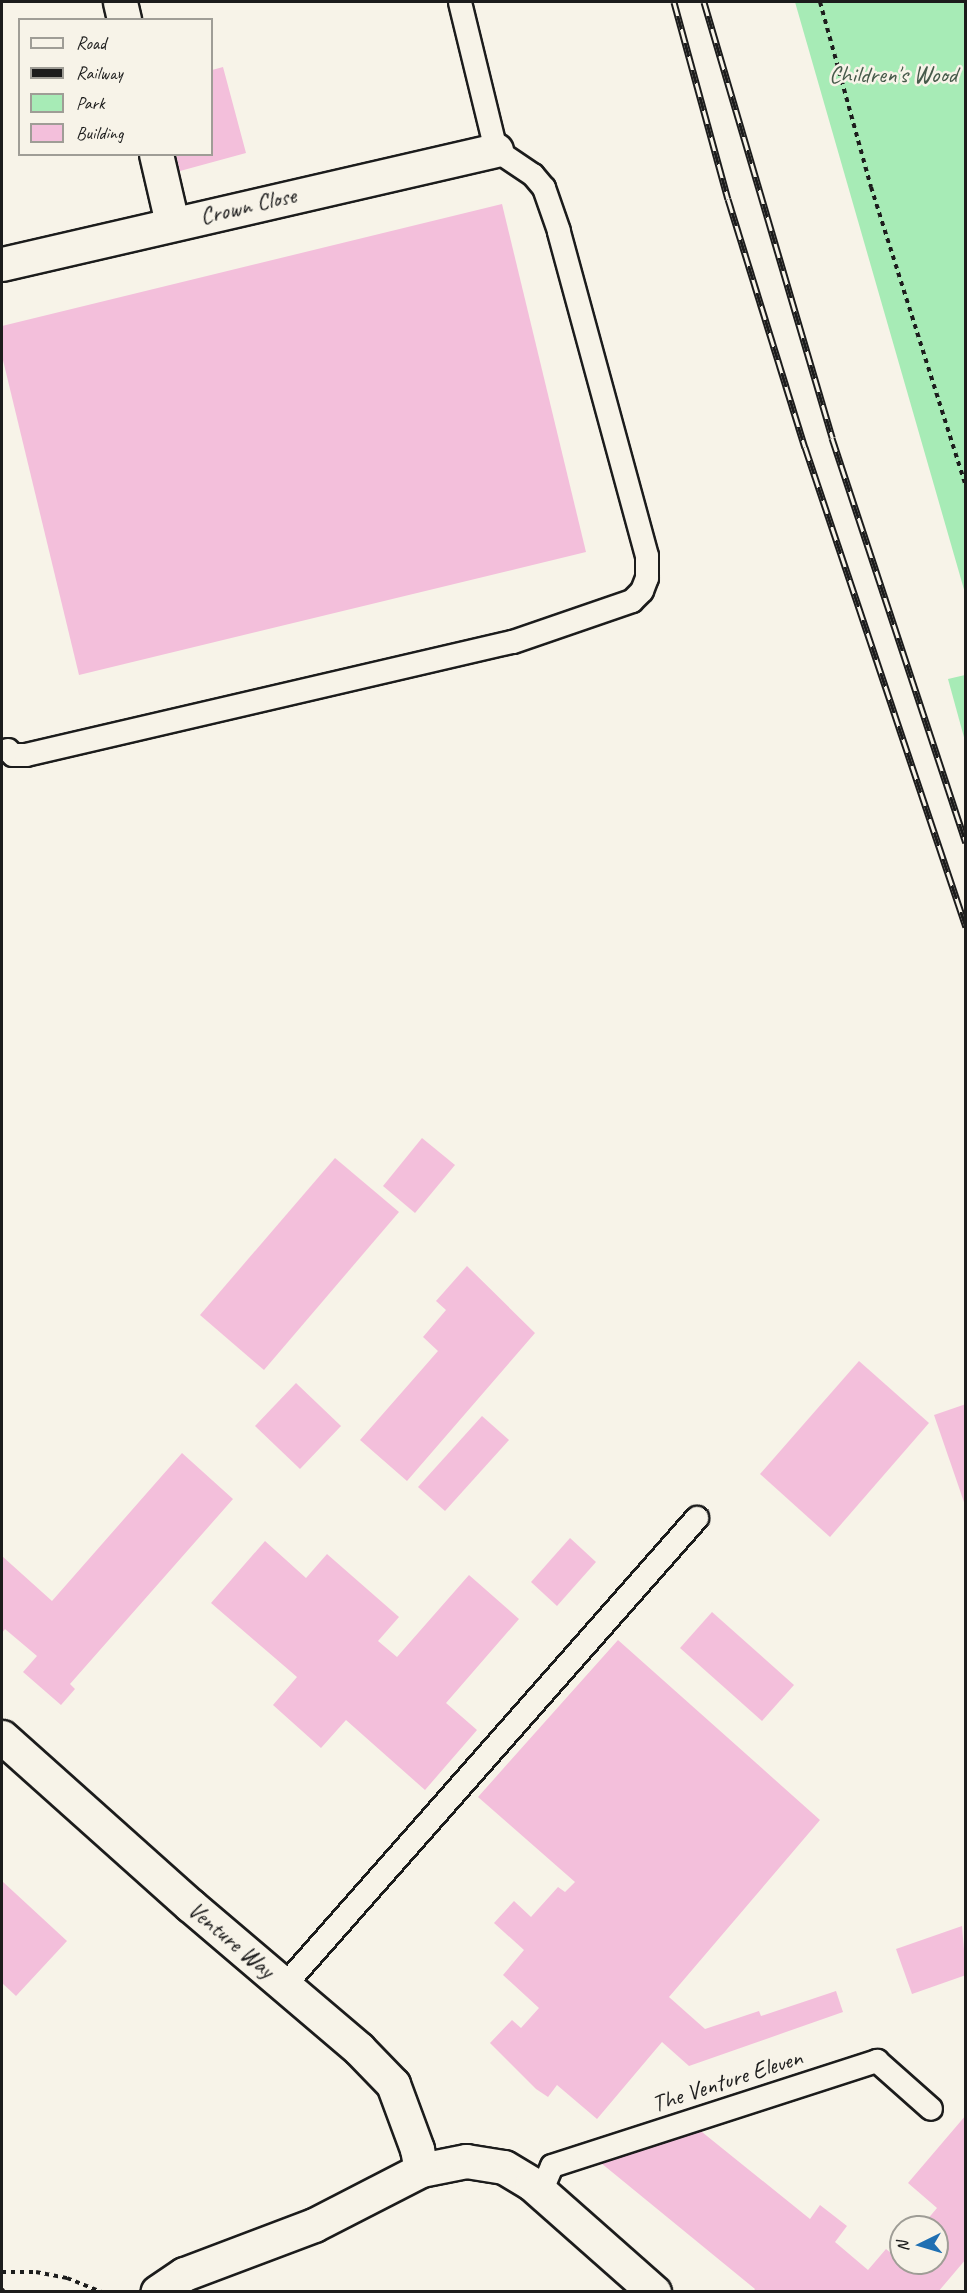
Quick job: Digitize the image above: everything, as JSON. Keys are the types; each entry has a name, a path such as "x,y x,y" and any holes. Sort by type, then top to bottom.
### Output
{"street":[{"path":"120,2 124,18"},
{"name":"Crown Close","path":"2,264 496,150"},
{"path":"156,156 172,223"},
{"name":"Venture Way","path":"2,1737 285,1985 393,2084 422,2170"},
{"path":"157,2292 184,2274 314,2225 422,2170 466,2161 504,2167 541,2192 654,2292"}],"lane":[{"path":"8,750 13,755 26,755 513,642 623,604 642,591 647,578 647,556 559,231 544,188 533,175 496,150 460,2"},
{"path":"285,1985 697,1518"},
{"name":"The Venture Eleven","path":"541,2192 552,2166 877,2061 931,2109"}],"path":[{"path":"820,2 871,187 966,486"},
{"path":"2,2272 36,2272 67,2278 102,2292"}],"green space":[{"name":"Children's Wood","path":"795,2 965,2 965,593"},
{"path":"966,675 965,741 948,679"}],"building":[{"path":"223,67 246,153 180,171 176,156 213,156 213,70"},
{"path":"502,204 586,552 79,675 2,356 2,326"},
{"path":"422,1138 455,1165 415,1213 383,1186"},
{"path":"335,1158 399,1212 264,1370 200,1315"},
{"path":"467,1266 535,1333 407,1481 360,1440 438,1351 423,1337 446,1310 436,1301"},
{"path":"859,1361 929,1423 830,1537 760,1474"},
{"path":"296,1383 341,1426 300,1469 255,1426"},
{"path":"966,1404 966,1505 965,1505 934,1415"},
{"path":"482,1416 509,1440 445,1511 418,1487"},
{"path":"182,1453 233,1499 70,1684 75,1689 61,1705 23,1672 37,1656 5,1629 2,1633 2,1556 52,1601"},
{"path":"570,1538 596,1562 557,1606 531,1582"},
{"path":"265,1541 306,1578 327,1554 399,1617 378,1641 397,1657 469,1575 519,1619 446,1703 477,1730 425,1790 346,1720 321,1748 273,1705 297,1677 211,1603"},
{"path":"712,1612 794,1685 762,1721 680,1648"},
{"path":"618,1640 820,1820 669,1997 705,2029 759,2011 761,2016 836,1991 843,2012 689,2066 662,2042 597,2119 557,2085 548,2097 536,2089 490,2043 512,2020 521,2028 539,2008 503,1975 524,1950 494,1923 514,1901 531,1917 558,1887 565,1892 575,1882 478,1797"},
{"path":"2,1881 67,1941 16,1996 2,1983"},
{"path":"962,1926 966,1975 912,1994 896,1949"},
{"path":"966,2115 966,2259 938,2292 753,2292 755,2289 601,2163 697,2128 810,2219 820,2205 847,2226 835,2242 868,2270 886,2249 889,2251 889,2275 949,2275 949,2215 931,2215 937,2208 908,2183"}],"railway":[{"path":"674,2 728,199 805,447 966,927"},
{"path":"704,2 832,438 966,842"}]}
